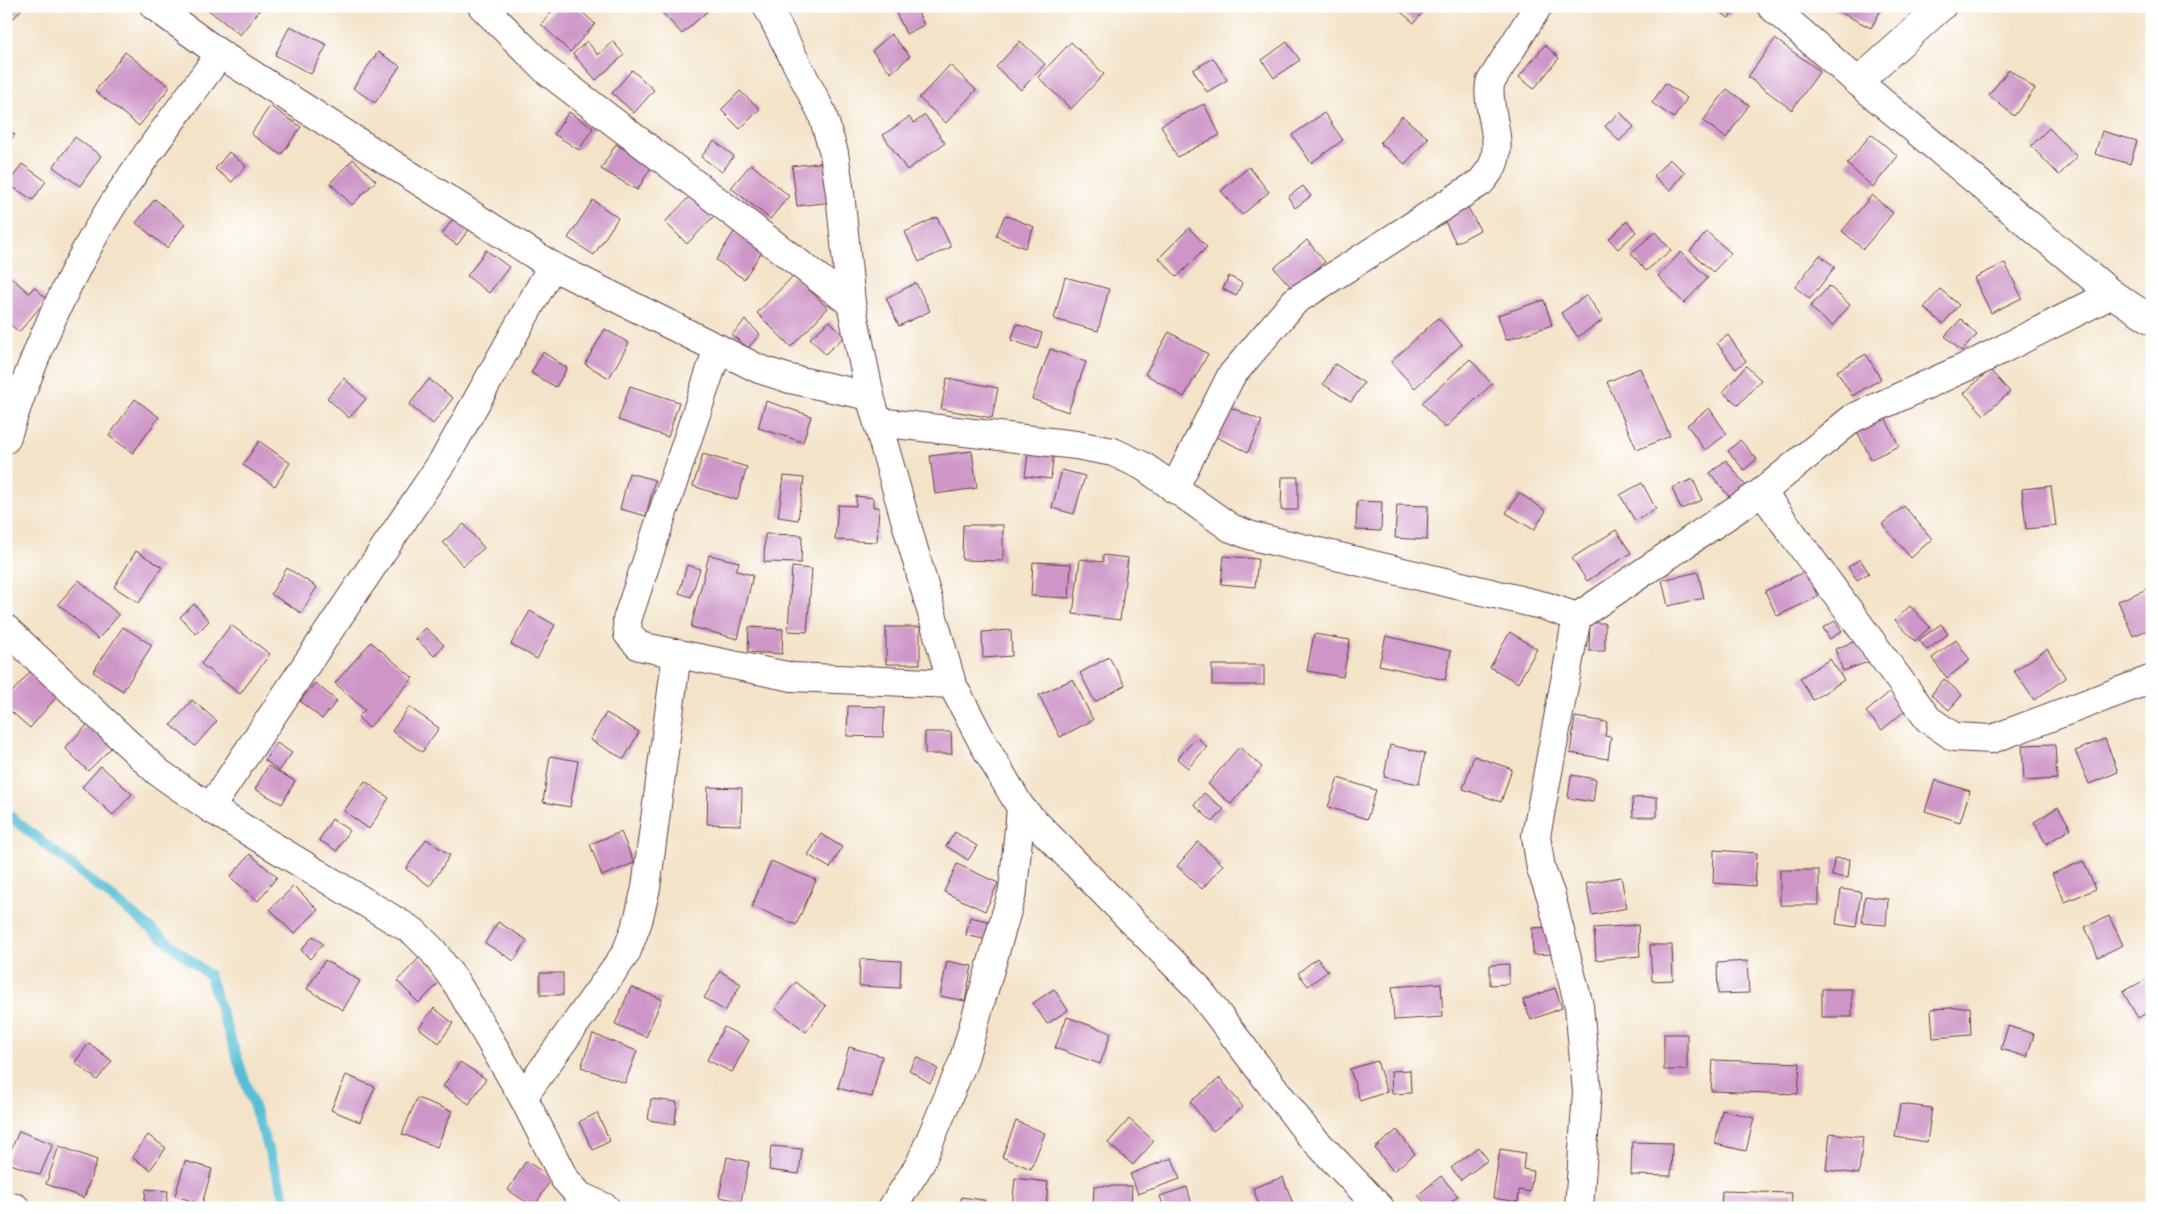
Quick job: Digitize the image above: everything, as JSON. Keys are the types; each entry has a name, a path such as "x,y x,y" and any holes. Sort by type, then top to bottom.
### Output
{"street":[{"path":"154,6 220,54 552,266 759,369 790,379 870,396"},
{"path":"482,6 547,71 851,303"},
{"path":"767,6 822,113 834,153 851,303 870,396 952,684 984,745 1021,808 1196,986 1308,1133 1380,1208"},
{"path":"1174,489 1231,376 1295,301 1481,182 1493,166 1497,146 1489,95 1490,83 1538,6"},
{"path":"1771,6 1858,82 2112,294 2152,320"},
{"path":"1858,82 1942,6"},
{"path":"6,439 38,354 72,278 120,192 220,54"},
{"path":"210,808 445,458 552,266"},
{"path":"1579,1208 1586,1092 1579,1006 1551,896 1541,869 1536,836 1578,617 1762,492 1853,418 1975,363 2112,294"},
{"path":"718,348 627,620 628,634 639,646 792,677 952,684"},
{"path":"878,422 1076,445 1113,452 1143,466 1231,528 1252,536 1545,606 1578,617"},
{"path":"1762,492 1928,720 1954,737 1992,739 2152,679"},
{"path":"6,629 158,772 210,808 414,932 434,950 457,984 523,1097 564,1178 580,1196 606,1208"},
{"path":"523,1097 626,953 638,921 646,888 676,653"},
{"path":"892,1208 920,1164 962,1062 1013,890 1021,808"},
{"path":"6,1206 16,1208"}],"building":[{"path":"6,6 24,6 14,18 6,12"},
{"path":"207,6 263,6 240,35 206,8"},
{"path":"369,6 383,6 379,13"},
{"path":"557,6 576,6 595,24 570,52 541,24"},
{"path":"656,6 713,6 682,34"},
{"path":"870,6 881,6 873,11"},
{"path":"896,6 915,6 924,25 906,34 894,8"},
{"path":"1394,6 1428,6 1414,23"},
{"path":"1710,6 1736,6 1729,18"},
{"path":"1835,6 1883,6 1871,28 1834,9"},
{"path":"290,26 327,45 311,74 275,55"},
{"path":"891,34 910,56 891,73 872,51"},
{"path":"1775,39 1820,71 1792,110 1748,77"},
{"path":"587,41 598,55 613,41 624,55 596,80 573,54"},
{"path":"1020,41 1045,64 1021,90 996,67"},
{"path":"1071,42 1104,74 1071,109 1038,77"},
{"path":"1287,42 1300,60 1274,78 1262,60"},
{"path":"1545,45 1559,58 1534,89 1519,77"},
{"path":"125,52 170,87 139,126 95,91"},
{"path":"378,52 400,66 375,103 353,88"},
{"path":"1213,58 1227,80 1207,92 1193,70"},
{"path":"950,65 976,90 946,123 919,98"},
{"path":"2009,69 2035,89 2014,116 1989,95"},
{"path":"632,70 654,90 634,113 612,93"},
{"path":"1665,83 1687,98 1674,118 1652,103"},
{"path":"1727,89 1749,105 1726,138 1703,121"},
{"path":"740,91 760,109 740,129 721,110"},
{"path":"1204,104 1220,135 1177,157 1161,125"},
{"path":"270,106 301,127 281,155 251,134"},
{"path":"569,112 593,128 579,150 554,134"},
{"path":"1620,112 1634,127 1619,141 1605,126"},
{"path":"1324,113 1343,140 1311,163 1292,135"},
{"path":"925,115 945,143 907,170 883,135 909,117 914,123"},
{"path":"1402,116 1428,138 1405,164 1380,143"},
{"path":"6,127 15,135 6,144"},
{"path":"2049,128 2077,157 2059,175 2031,146"},
{"path":"2102,131 2137,141 2130,164 2095,154"},
{"path":"1871,134 1898,156 1873,187 1847,164"},
{"path":"75,137 101,156 80,186 53,167"},
{"path":"714,141 734,156 722,172 701,157"},
{"path":"616,144 652,166 637,190 601,169"},
{"path":"229,152 246,166 232,182 215,169"},
{"path":"353,159 376,181 352,205 330,183"},
{"path":"1669,159 1685,172 1670,191 1654,176"},
{"path":"827,162 832,202 797,206 792,166"},
{"path":"22,164 46,181 33,200 8,184"},
{"path":"751,164 789,196 770,219 731,188"},
{"path":"1249,167 1269,192 1242,215 1221,191"},
{"path":"1303,186 1311,196 1295,208 1288,197"},
{"path":"692,194 714,216 687,244 665,222"},
{"path":"1872,195 1893,213 1863,249 1842,231"},
{"path":"155,199 185,224 167,248 136,223"},
{"path":"593,200 618,218 594,255 568,238"},
{"path":"1465,202 1480,230 1456,243 1441,214"},
{"path":"456,215 471,227 457,245 442,234"},
{"path":"1005,215 1034,227 1025,248 996,236"},
{"path":"937,217 951,247 919,262 905,232"},
{"path":"1627,221 1636,232 1618,249 1609,239"},
{"path":"1189,228 1207,247 1177,277 1159,258"},
{"path":"734,232 763,250 744,279 716,260"},
{"path":"1655,232 1671,250 1646,271 1631,253"},
{"path":"1707,232 1731,253 1713,272 1690,251"},
{"path":"1307,240 1325,262 1293,289 1274,268"},
{"path":"486,250 509,267 489,293 467,276"},
{"path":"1681,252 1708,278 1684,303 1658,276"},
{"path":"1820,255 1835,267 1810,299 1795,287"},
{"path":"2005,263 2022,298 1991,313 1974,278"},
{"path":"6,273 29,293 34,287 47,299 19,332 6,321"},
{"path":"794,275 828,308 791,347 757,313"},
{"path":"1229,276 1242,283 1236,296 1223,289"},
{"path":"1065,277 1109,289 1098,331 1054,319"},
{"path":"916,283 930,311 899,326 886,298"},
{"path":"1829,286 1850,305 1832,326 1810,307"},
{"path":"1940,289 1959,305 1943,324 1924,308"},
{"path":"1587,295 1603,320 1578,337 1561,313"},
{"path":"1544,300 1552,325 1506,340 1498,315"},
{"path":"1438,318 1462,344 1415,388 1391,362"},
{"path":"1961,319 1977,335 1961,351 1945,336"},
{"path":"745,320 760,334 748,348 732,335"},
{"path":"830,321 844,337 825,354 810,338"},
{"path":"1017,324 1042,333 1037,349 1011,340"},
{"path":"605,329 629,343 609,378 585,364"},
{"path":"1169,332 1208,354 1184,397 1145,374"},
{"path":"1728,335 1746,361 1736,369 1717,343"},
{"path":"1050,349 1086,362 1068,412 1032,399"},
{"path":"543,352 567,368 556,387 531,373"},
{"path":"1866,354 1881,379 1852,396 1837,371"},
{"path":"1470,359 1492,384 1445,428 1422,403"},
{"path":"1335,364 1364,383 1351,402 1323,384"},
{"path":"1746,366 1761,380 1738,405 1723,392"},
{"path":"1640,368 1670,436 1637,450 1607,382"},
{"path":"1990,370 2010,392 1984,415 1964,393"},
{"path":"344,378 366,399 349,418 327,398"},
{"path":"947,378 998,388 992,418 941,409"},
{"path":"429,379 453,398 433,424 409,405"},
{"path":"630,386 679,402 668,437 618,420"},
{"path":"135,399 159,417 133,453 109,436"},
{"path":"766,401 811,416 803,442 758,428"},
{"path":"1230,407 1262,421 1248,452 1216,437"},
{"path":"1709,408 1727,434 1705,450 1687,425"},
{"path":"1884,415 1899,446 1871,459 1856,429"},
{"path":"1740,440 1757,459 1744,470 1728,451"},
{"path":"259,441 290,463 275,486 243,465"},
{"path":"1029,446 1054,449 1051,479 1025,476"},
{"path":"972,451 977,488 935,494 930,456"},
{"path":"703,454 747,467 737,500 693,486"},
{"path":"1726,460 1746,486 1731,499 1710,473"},
{"path":"1062,470 1085,476 1074,514 1052,508"},
{"path":"629,473 655,480 646,516 620,509"},
{"path":"784,476 804,478 798,520 778,517"},
{"path":"1282,477 1298,477 1298,510 1281,510"},
{"path":"1693,479 1702,500 1681,509 1672,488"},
{"path":"1642,483 1656,509 1635,521 1620,495"},
{"path":"2051,486 2056,526 2026,529 2022,489"},
{"path":"1519,493 1546,511 1534,530 1506,513"},
{"path":"856,496 873,498 873,507 879,507 877,542 835,540 838,505 856,506"},
{"path":"1357,501 1382,502 1381,531 1356,530"},
{"path":"1397,505 1428,506 1427,540 1395,538"},
{"path":"1904,506 1932,539 1911,558 1882,524"},
{"path":"464,524 484,548 463,566 443,542"},
{"path":"963,525 1003,525 1003,561 962,560"},
{"path":"1616,530 1631,553 1587,581 1572,558"},
{"path":"765,534 802,535 801,563 764,562"},
{"path":"136,551 162,567 139,603 114,587"},
{"path":"709,555 739,562 736,571 753,575 738,639 691,627"},
{"path":"1103,555 1128,558 1120,620 1073,614 1080,559 1103,562"},
{"path":"1224,556 1258,559 1255,587 1221,584"},
{"path":"1860,559 1869,573 1857,580 1848,567"},
{"path":"1033,562 1071,564 1069,598 1031,596"},
{"path":"687,565 700,569 691,597 679,593"},
{"path":"792,567 812,569 807,632 788,631"},
{"path":"287,568 317,587 301,613 271,594"},
{"path":"1806,571 1818,597 1777,616 1765,591"},
{"path":"1698,572 1704,598 1668,606 1662,580"},
{"path":"79,580 119,615 98,639 58,604"},
{"path":"2152,587 2152,628 2133,636 2118,601"},
{"path":"194,604 209,621 196,634 180,617"},
{"path":"1910,606 1930,627 1915,641 1895,620"},
{"path":"530,611 555,625 537,659 511,644"},
{"path":"1835,621 1842,631 1830,639 1823,628"},
{"path":"1590,623 1605,623 1605,651 1589,651"},
{"path":"1941,624 1948,634 1927,650 1919,640"},
{"path":"231,625 270,654 240,694 201,664"},
{"path":"123,627 152,645 123,691 93,672"},
{"path":"749,627 783,629 782,654 748,652"},
{"path":"886,627 920,627 920,664 886,664"},
{"path":"426,628 444,645 434,656 415,638"},
{"path":"1011,630 1012,656 983,658 982,632"},
{"path":"1510,632 1537,649 1518,683 1490,667"},
{"path":"1314,634 1350,640 1343,677 1307,671"},
{"path":"1386,636 1451,651 1445,680 1379,665"},
{"path":"1863,638 1871,661 1843,671 1835,649"},
{"path":"1956,640 1970,660 1947,678 1932,658"},
{"path":"371,642 413,678 369,728 358,717 365,710 335,683"},
{"path":"2047,649 2066,678 2034,700 2014,671"},
{"path":"1109,657 1125,685 1095,702 1080,673"},
{"path":"1830,659 1844,680 1813,700 1800,678"},
{"path":"37,664 64,688 30,728 6,707 6,699"},
{"path":"1212,665 1264,665 1264,685 1212,685"},
{"path":"1073,679 1093,720 1060,737 1039,695"},
{"path":"1944,679 1962,695 1949,710 1931,695"},
{"path":"315,683 337,701 322,719 300,701"},
{"path":"1893,689 1909,707 1882,730 1866,712"},
{"path":"192,700 217,721 195,746 171,725"},
{"path":"848,706 885,707 883,737 847,736"},
{"path":"409,707 439,728 422,752 392,731"},
{"path":"606,713 639,732 624,759 590,740"},
{"path":"1575,717 1607,722 1605,736 1611,737 1608,759 1570,753"},
{"path":"93,719 116,743 88,771 65,748"},
{"path":"2152,720 2152,734 2147,722"},
{"path":"925,732 951,732 952,754 925,754"},
{"path":"1197,737 1207,747 1188,768 1177,759"},
{"path":"2105,739 2118,772 2089,784 2075,751"},
{"path":"277,743 292,753 279,771 265,760"},
{"path":"2055,744 2057,779 2024,781 2022,745"},
{"path":"1390,745 1425,753 1419,784 1384,777"},
{"path":"1239,747 1262,767 1231,804 1208,784"},
{"path":"550,756 578,761 570,807 543,802"},
{"path":"1474,756 1512,769 1501,802 1463,789"},
{"path":"101,766 132,794 113,815 82,787"},
{"path":"268,766 295,781 282,804 255,789"},
{"path":"1571,775 1596,779 1593,802 1568,798"},
{"path":"1338,778 1376,790 1367,819 1328,807"},
{"path":"1935,780 1970,791 1960,822 1925,811"},
{"path":"365,781 389,798 369,829 344,811"},
{"path":"708,787 742,788 741,825 707,824"},
{"path":"1204,793 1224,809 1213,822 1194,805"},
{"path":"1657,797 1657,817 1633,817 1632,798"},
{"path":"2058,807 2071,829 2046,844 2034,822"},
{"path":"332,819 349,830 337,851 319,840"},
{"path":"621,832 634,863 602,876 590,844"},
{"path":"955,832 977,846 968,860 946,846"},
{"path":"821,834 842,847 830,868 808,855"},
{"path":"426,839 450,855 430,886 406,869"},
{"path":"1198,842 1223,865 1202,889 1177,866"},
{"path":"1714,850 1757,853 1755,886 1713,883"},
{"path":"250,854 277,877 258,901 230,877"},
{"path":"1834,858 1850,859 1848,878 1832,876"},
{"path":"771,861 816,880 796,925 752,906"},
{"path":"2083,861 2096,889 2065,902 2052,874"},
{"path":"957,864 998,883 985,911 944,892"},
{"path":"1780,870 1819,870 1819,905 1780,905"},
{"path":"1621,877 1627,908 1592,915 1586,883"},
{"path":"294,886 318,910 294,934 270,909"},
{"path":"1841,889 1861,892 1856,927 1836,924"},
{"path":"1865,896 1888,899 1886,925 1862,923"},
{"path":"2109,916 2123,945 2098,957 2085,927"},
{"path":"970,917 996,923 991,941 966,935"},
{"path":"498,922 527,940 514,961 485,943"},
{"path":"1638,925 1640,956 1596,960 1594,928"},
{"path":"1550,927 1551,954 1533,955 1532,928"},
{"path":"313,936 323,944 310,959 301,950"},
{"path":"1650,945 1672,945 1673,980 1652,981"},
{"path":"420,957 443,979 419,1003 397,981"},
{"path":"1317,958 1328,971 1308,986 1298,973"},
{"path":"860,959 901,961 900,988 859,986"},
{"path":"325,960 360,981 343,1010 307,989"},
{"path":"947,961 972,966 965,1001 940,996"},
{"path":"1747,961 1749,993 1718,994 1717,963"},
{"path":"1509,964 1509,984 1490,985 1490,965"},
{"path":"720,971 741,984 725,1011 704,998"},
{"path":"540,973 563,973 563,995 540,995"},
{"path":"2150,977 2152,980 2152,1010 2138,1018 2123,992"},
{"path":"796,982 826,1006 806,1032 775,1008"},
{"path":"1441,983 1443,1017 1394,1020 1392,987"},
{"path":"631,987 662,999 646,1037 615,1024"},
{"path":"1555,988 1562,1008 1531,1020 1523,1000"},
{"path":"1054,989 1068,1010 1047,1024 1033,1003"},
{"path":"1822,989 1852,989 1852,1017 1822,1017"},
{"path":"1970,1007 1971,1035 1933,1038 1931,1009"},
{"path":"434,1008 453,1023 439,1043 419,1028"},
{"path":"1067,1017 1111,1033 1100,1064 1055,1048"},
{"path":"2008,1026 2034,1034 2027,1057 2001,1049"},
{"path":"724,1027 749,1040 732,1072 707,1060"},
{"path":"593,1034 637,1051 625,1083 581,1067"},
{"path":"1664,1034 1687,1034 1687,1070 1664,1070"},
{"path":"89,1043 112,1061 97,1080 75,1062"},
{"path":"849,1047 882,1056 872,1097 838,1088"},
{"path":"917,1057 938,1069 930,1083 909,1070"},
{"path":"1713,1060 1800,1063 1798,1094 1711,1091"},
{"path":"1377,1061 1387,1092 1360,1101 1350,1069"},
{"path":"460,1062 486,1079 469,1104 443,1086"},
{"path":"1410,1070 1411,1093 1392,1094 1391,1071"},
{"path":"346,1075 375,1087 360,1122 331,1110"},
{"path":"1220,1078 1243,1107 1213,1131 1190,1102"},
{"path":"417,1098 452,1111 437,1147 402,1134"},
{"path":"651,1099 677,1102 675,1124 648,1120"},
{"path":"1900,1104 1932,1108 1927,1142 1895,1137"},
{"path":"1722,1110 1754,1118 1746,1151 1715,1144"},
{"path":"597,1113 610,1141 593,1150 579,1122"},
{"path":"1129,1119 1154,1141 1133,1165 1108,1143"},
{"path":"1016,1121 1045,1133 1031,1169 1002,1157"},
{"path":"1397,1130 1415,1154 1393,1171 1375,1148"},
{"path":"19,1131 53,1144 40,1175 6,1162"},
{"path":"1830,1133 1863,1137 1859,1174 1826,1170"},
{"path":"148,1135 166,1148 150,1170 132,1157"},
{"path":"1632,1142 1672,1143 1671,1176 1631,1175"},
{"path":"59,1146 97,1160 84,1198 46,1184"},
{"path":"771,1146 802,1149 799,1174 769,1170"},
{"path":"1478,1147 1488,1160 1461,1180 1451,1168"},
{"path":"1500,1149 1525,1153 1523,1169 1533,1171 1530,1192 1519,1190 1518,1202 1493,1198"},
{"path":"727,1157 749,1162 741,1201 719,1197"},
{"path":"1172,1158 1180,1179 1138,1194 1130,1174"},
{"path":"185,1161 212,1169 202,1204 175,1196"},
{"path":"526,1161 552,1178 534,1207 508,1190"},
{"path":"1441,1176 1458,1196 1445,1208 1429,1208 1418,1195"},
{"path":"1283,1177 1293,1204 1284,1208 1260,1208 1253,1188"},
{"path":"1015,1178 1048,1182 1046,1208 1012,1208"},
{"path":"1094,1186 1132,1186 1131,1208 1093,1208"},
{"path":"1187,1187 1193,1208 1164,1208 1160,1196"},
{"path":"146,1189 168,1191 166,1208 144,1208"},
{"path":"1722,1191 1792,1193 1791,1208 1721,1208"},
{"path":"961,1197 984,1200 983,1208 960,1208"}],"waterway":[{"path":"6,813 209,975 286,1201 300,1208"}]}
